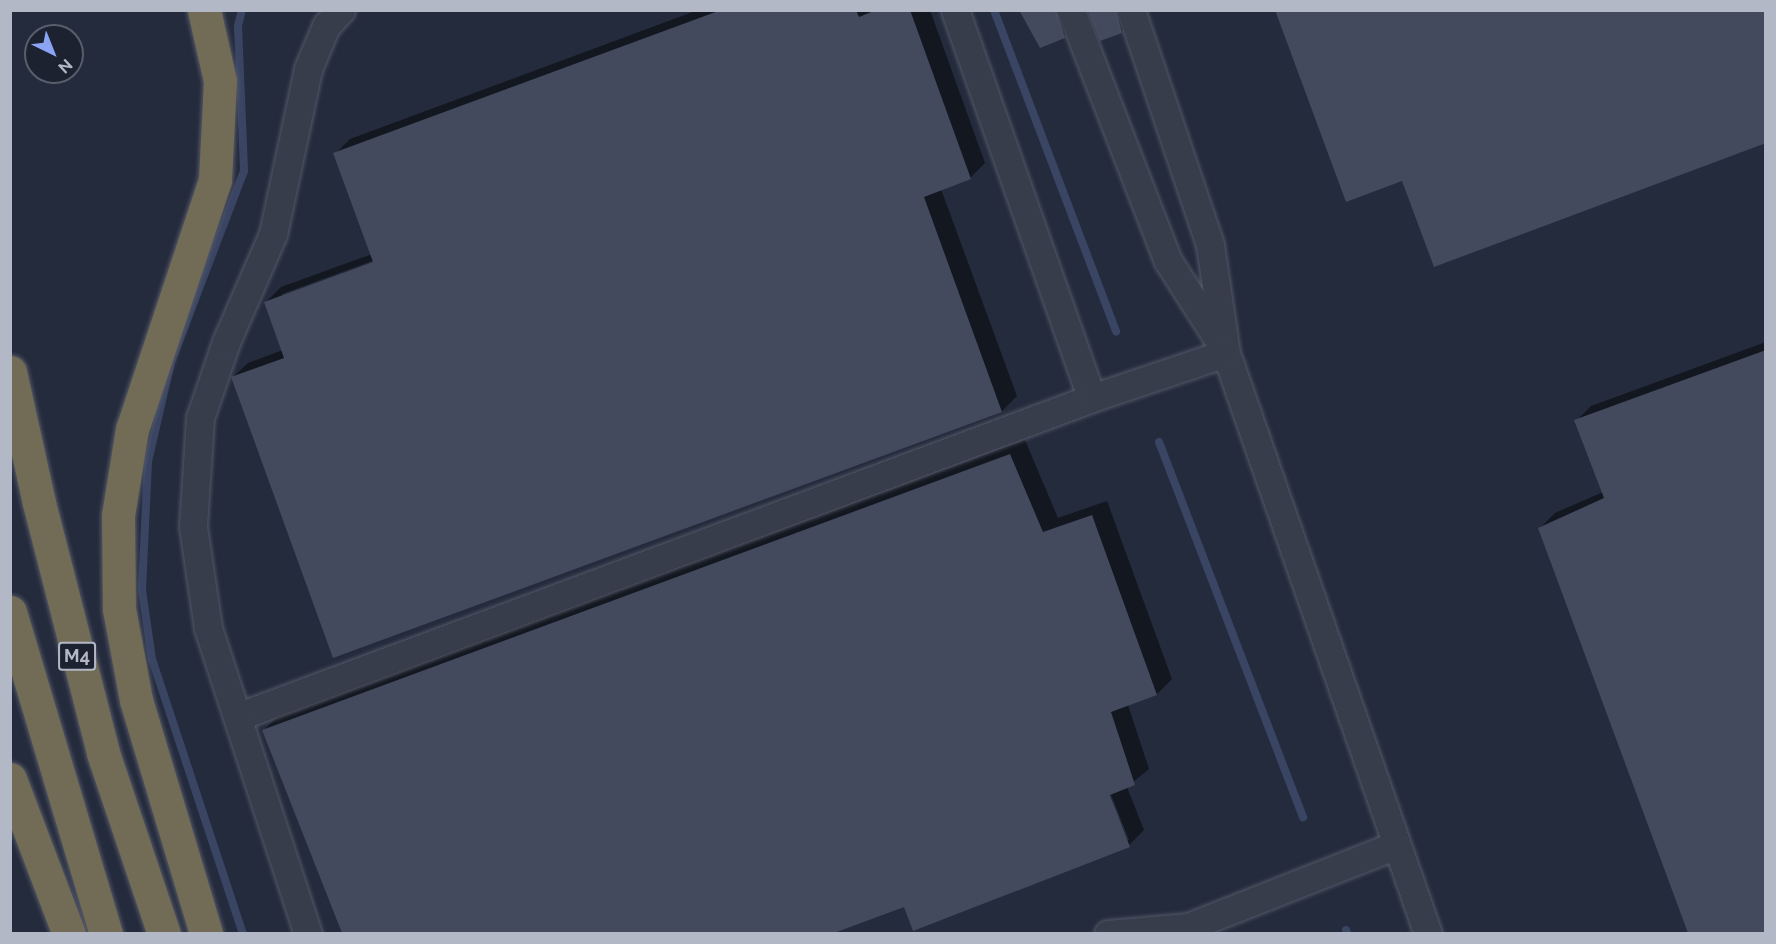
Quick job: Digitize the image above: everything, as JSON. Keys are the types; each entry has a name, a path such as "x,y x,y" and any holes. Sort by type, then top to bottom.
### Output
{"highway":[{"path":"204,10 220,81"},
{"path":"206,933 136,700 119,609 118,515 132,429 215,180 220,81 229,10"},
{"name":"M4","path":"10,372 39,502 103,753 164,933"},
{"path":"10,612 106,933"},
{"path":"10,780 69,933"}],"street":[{"path":"308,933 208,628 193,526 200,418 226,342 273,234 308,69 326,26 341,10"},
{"path":"955,10 1092,398"},
{"path":"1071,10 1168,261 1226,352"},
{"path":"1131,10 1210,245 1226,352 1428,933"},
{"path":"237,717 1092,398 1226,352"},
{"path":"1108,933 1188,927 1396,845"}],"building":[{"path":"721,10 856,10 859,17 876,10 910,10 971,179 924,197 1002,412 333,658 231,377 284,358 264,302 373,262 333,153"},
{"path":"1019,10 1056,10 1065,38 1040,48"},
{"path":"1088,10 1116,10 1122,33 1100,41"},
{"path":"1275,10 1766,10 1766,143 1434,267 1402,181 1346,202"},
{"path":"1766,350 1766,933 1688,933 1538,528 1604,498 1574,420"},
{"path":"1010,454 1043,532 1092,515 1157,695 1111,712 1135,785 1110,795 1130,847 913,931 904,907 834,933 342,933 262,730"}],"waterway":[{"path":"242,10 238,26 244,171 171,362 148,462 142,590 152,659 243,934"},
{"path":"994,10 1116,332"},
{"path":"1159,442 1303,817"},
{"path":"1346,930 1347,934"}]}
